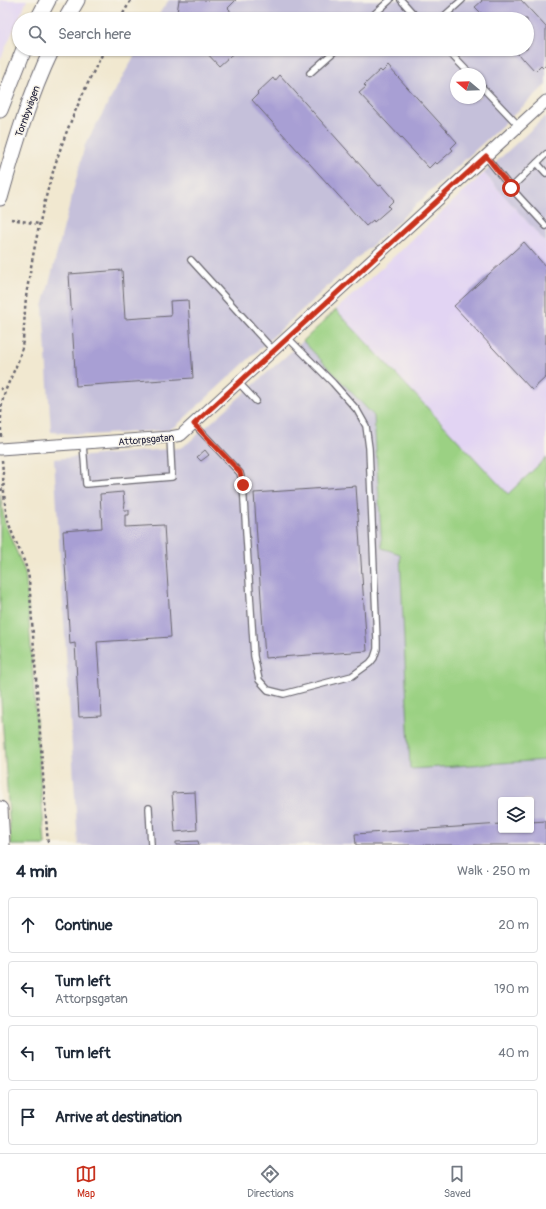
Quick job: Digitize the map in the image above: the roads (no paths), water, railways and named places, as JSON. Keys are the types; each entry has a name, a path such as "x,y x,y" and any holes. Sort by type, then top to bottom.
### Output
{"main road":[{"path":"42,12 48,0"},
{"path":"70,12 76,0"},
{"path":"0,85 17,56"},
{"path":"0,110 21,56"},
{"name":"Tornbyvägen","path":"0,198 6,155 49,56"},
{"path":"0,809 2,845"}],"street":[{"name":"Attorpsgatan","path":"1,449 83,444 181,435 546,101"}],"lane":[{"path":"377,12 390,0"},
{"path":"401,0 412,12"},
{"path":"449,12 462,0"},
{"path":"310,73 329,56"},
{"path":"453,56 464,68"},
{"path":"486,91 519,126"},
{"path":"511,188 546,154"},
{"path":"486,156 511,188 546,226"},
{"path":"537,163 546,173"},
{"path":"192,260 274,351"},
{"path":"194,424 240,472 243,485 254,656 259,680 268,690 284,694 352,676 370,663 374,658 377,645 369,448 366,426 357,410 333,383 288,338"},
{"path":"239,383 256,401"},
{"path":"83,444 86,484 172,477 170,437"},
{"path":"149,808 151,845"}]}
